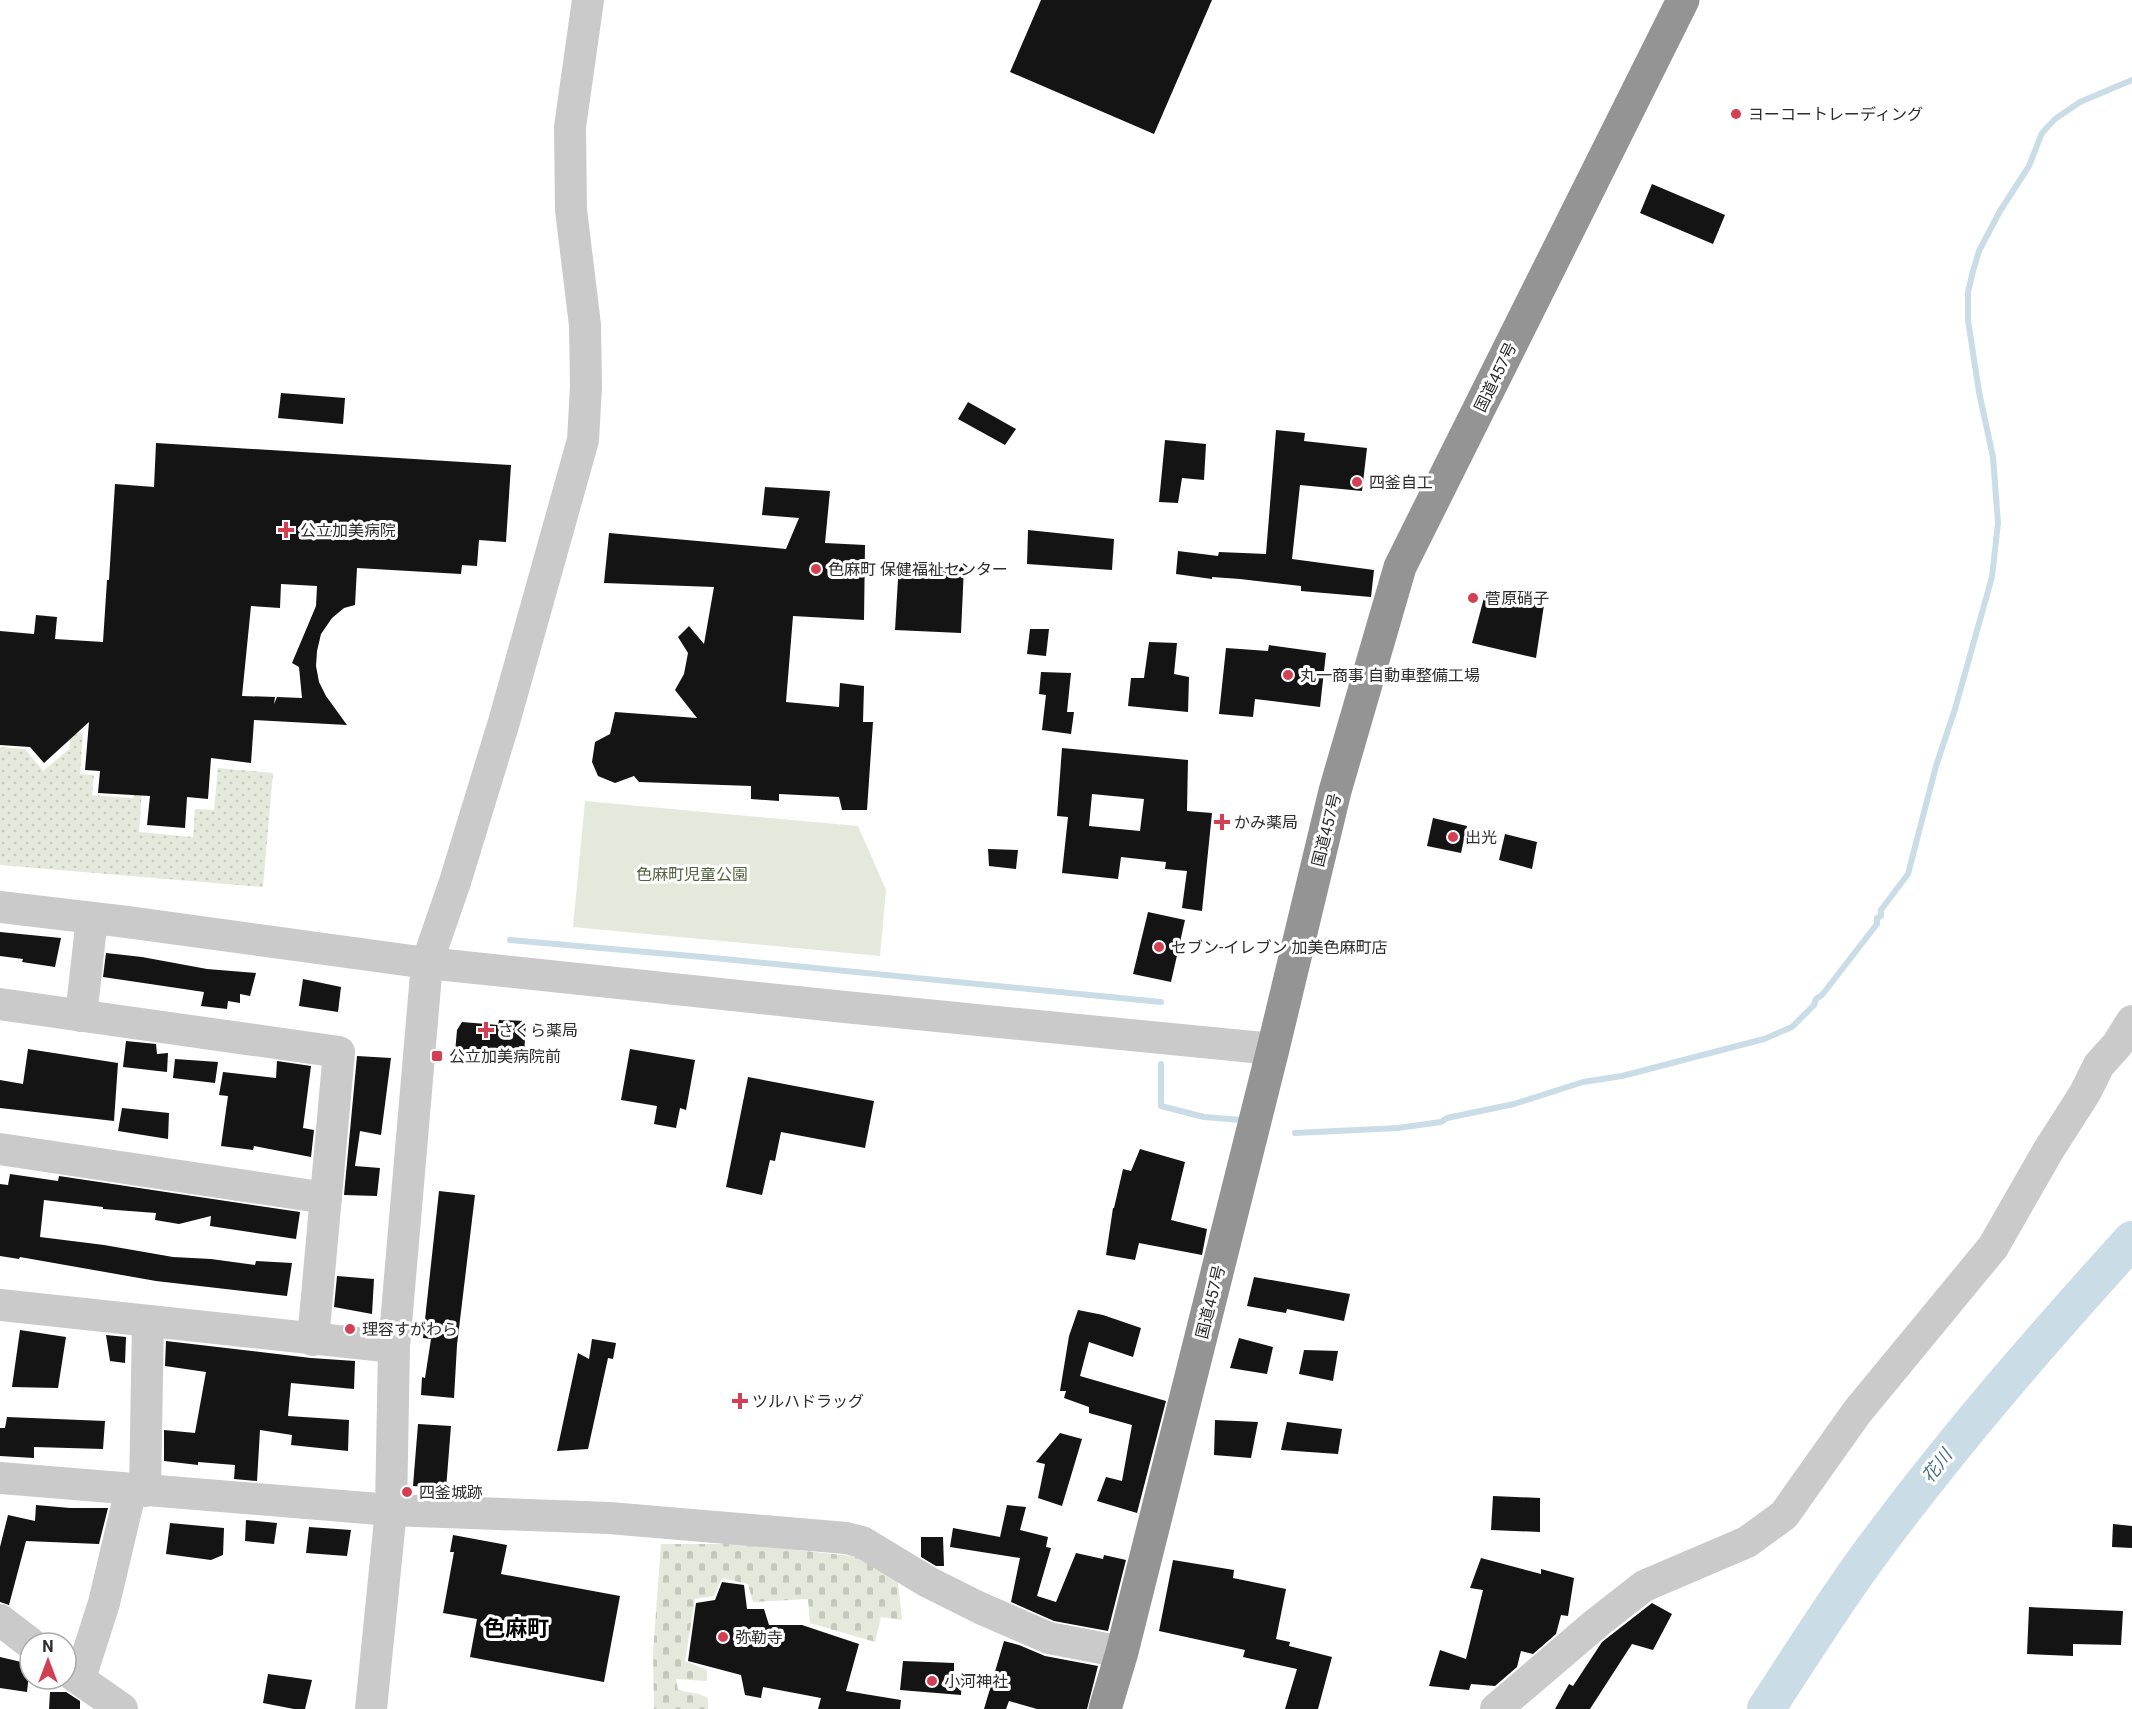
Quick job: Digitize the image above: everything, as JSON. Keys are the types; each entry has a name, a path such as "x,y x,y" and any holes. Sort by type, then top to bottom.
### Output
{"highway":[{"name":"国道457号","path":"1105,1709 1122,1652 1335,791 1400,567 1683,0"}],"street":[{"path":"371,1709 392,1510 394,1347 428,963 504,722 583,440 586,387 585,325 572,210 570,127 588,0"},
{"path":"0,907 428,963 1273,1049"},
{"path":"81,1016 92,918"},
{"path":"0,1004 339,1052 313,1340"},
{"path":"1496,1709 1644,1586 1747,1542 1784,1515 1857,1412 1993,1247 2048,1151 2085,1093 2099,1065 2117,1045 2132,1021"},
{"path":"0,1149 326,1198"},
{"path":"0,1305 394,1347"},
{"path":"78,1663 104,1604 138,1490 148,1321"},
{"path":"0,1478 392,1510 609,1518 846,1538 862,1542 928,1582 980,1608 1050,1638 1122,1652"},
{"path":"0,1620 18,1634"},
{"path":"78,1678 122,1709"}],"green space":[{"path":"71,732 83,733 80,774 94,775 92,795 133,798 135,788 142,789 139,832 193,837 195,809 214,810 218,768 273,773 263,887 0,865 0,747 25,749 43,771 69,749"},
{"name":"色麻町児童公園","path":"585,801 858,826 886,890 880,956 573,927"},
{"path":"661,1544 742,1544 861,1557 885,1571 898,1582 902,1620 881,1617 875,1642 810,1623 808,1599 753,1602 748,1584 722,1578 714,1596 695,1599 685,1661 707,1670 707,1681 676,1679 678,1690 708,1698 708,1709 654,1709 653,1653"}],"building":[{"path":"1041,0 1212,0 1154,134 1010,72"},
{"path":"1652,184 1725,215 1713,244 1640,213"},
{"path":"281,393 345,398 343,424 278,418"},
{"path":"968,402 1016,429 1005,445 958,419"},
{"path":"1276,430 1305,433 1304,441 1367,448 1362,491 1300,485 1292,559 1374,570 1371,597 1301,591 1301,586 1176,574 1178,551 1218,556 1219,552 1266,554"},
{"path":"1165,440 1206,444 1204,480 1182,478 1178,503 1159,502"},
{"path":"156,443 511,465 506,542 479,540 477,566 462,565 461,574 357,568 355,605 344,608 332,618 321,634 316,666 319,682 326,696 347,725 254,720 251,763 211,758 208,799 187,797 185,828 147,825 150,796 98,793 100,771 85,770 89,722 44,763 30,747 0,745 0,631 34,634 36,615 57,617 55,639 103,642 115,484 154,487","holes":["281,584 317,586 316,606 292,663 299,667 302,698 277,697 274,704 275,697 242,696 251,606 280,608"]},
{"path":"765,487 830,491 825,543 865,545 864,620 793,616 786,702 839,707 840,683 864,686 863,722 873,722 867,810 842,810 839,797 779,794 779,801 751,799 751,786 639,782 634,776 615,783 598,776 592,762 595,742 610,734 615,712 697,718 675,690 684,674 688,653 678,637 689,626 704,644 714,587 604,583 609,533 786,549 799,518 762,515"},
{"path":"1028,530 1114,539 1112,570 1027,564"},
{"path":"899,562 964,566 961,633 895,630"},
{"path":"1485,594 1544,605 1536,658 1472,643"},
{"path":"1030,629 1049,629 1046,656 1027,654"},
{"path":"1149,642 1177,643 1174,674 1189,677 1188,712 1128,706 1131,678 1144,678"},
{"path":"1269,645 1326,653 1320,707 1255,699 1253,717 1219,714 1226,648 1268,651"},
{"path":"1041,672 1071,673 1067,712 1074,712 1071,734 1042,730 1046,695 1039,694"},
{"path":"1062,748 1188,760 1187,811 1212,813 1202,911 1182,908 1187,871 1165,869 1166,862 1121,857 1118,879 1062,873 1068,817 1057,816","holes":["1092,794 1144,799 1140,831 1089,826"]},
{"path":"1433,818 1467,826 1461,853 1427,846"},
{"path":"1505,834 1537,842 1532,869 1499,860"},
{"path":"988,849 1018,850 1016,869 989,866"},
{"name":"セブン-イレブン 加美色麻町店","path":"1148,912 1185,920 1171,982 1133,974"},
{"path":"0,932 61,938 55,967 0,956"},
{"path":"106,953 207,969 256,973 250,996 240,994 240,1003 228,1001 227,1009 201,1006 204,992 103,977"},
{"path":"303,979 341,987 338,1012 299,1006"},
{"path":"499,1020 526,1021 524,1056 455,1053 457,1030 462,1022 498,1025"},
{"path":"126,1041 156,1044 157,1054 168,1053 167,1072 123,1067"},
{"path":"28,1049 118,1063 114,1121 0,1108 0,1080 23,1084"},
{"path":"630,1049 695,1060 686,1110 680,1108 676,1128 654,1124 657,1106 621,1100"},
{"path":"357,1056 391,1058 381,1135 360,1131 355,1166 380,1168 377,1196 344,1195"},
{"path":"175,1059 218,1062 215,1083 173,1078"},
{"path":"277,1061 311,1066 303,1128 314,1130 311,1157 254,1146 253,1150 221,1146 228,1096 219,1095 223,1072 276,1078"},
{"path":"748,1077 874,1101 865,1148 781,1132 775,1161 770,1160 762,1195 726,1187"},
{"path":"122,1108 169,1113 168,1139 118,1131"},
{"path":"1140,1149 1185,1162 1171,1220 1207,1229 1202,1255 1139,1243 1135,1260 1106,1255 1113,1208 1123,1169 1131,1171"},
{"path":"10,1174 58,1181 59,1176 300,1212 296,1239 210,1226 211,1216 179,1224 155,1220 156,1213 103,1209 103,1207 44,1200 40,1237 173,1257 255,1265 256,1261 292,1263 287,1296 156,1281 20,1257 19,1259 0,1256 0,1184 8,1185"},
{"path":"439,1191 475,1195 457,1345 454,1398 421,1395 422,1377 425,1378 431,1339 423,1338"},
{"path":"337,1276 374,1279 372,1314 334,1307"},
{"path":"1254,1277 1350,1294 1344,1321 1287,1309 1286,1313 1247,1306"},
{"path":"1078,1310 1103,1315 1141,1328 1133,1357 1089,1342 1080,1376 1166,1401 1137,1513 1097,1501 1106,1477 1122,1481 1132,1425 1089,1413 1089,1407 1064,1398 1066,1391 1060,1391 1069,1336"},
{"path":"20,1330 66,1337 58,1388 12,1387"},
{"path":"106,1335 126,1337 125,1363 110,1361"},
{"path":"1239,1338 1273,1347 1267,1374 1230,1368"},
{"path":"592,1339 616,1343 613,1359 608,1358 588,1449 557,1451 578,1353 589,1359"},
{"path":"166,1341 355,1361 354,1389 291,1383 288,1416 349,1420 348,1451 291,1445 292,1435 260,1430 257,1481 234,1479 235,1465 198,1462 198,1465 164,1461 164,1430 195,1433 206,1372 165,1366"},
{"path":"1304,1350 1338,1351 1333,1381 1299,1374"},
{"path":"7,1417 105,1421 103,1449 34,1447 34,1458 0,1456 0,1428 5,1428"},
{"path":"1215,1420 1258,1422 1251,1458 1214,1455"},
{"path":"1287,1422 1342,1429 1338,1454 1281,1450"},
{"path":"418,1424 451,1426 446,1489 413,1486"},
{"path":"1060,1433 1082,1439 1062,1506 1038,1498 1045,1464 1036,1462"},
{"path":"1493,1496 1540,1498 1540,1532 1491,1530"},
{"path":"36,1505 108,1508 99,1544 26,1541 9,1605 0,1602 0,1547 8,1515 35,1521"},
{"path":"1007,1505 1026,1507 1020,1530 1048,1537 1046,1547 1051,1548 1037,1596 1056,1602 1076,1553 1103,1559 1104,1555 1126,1560 1108,1631 1054,1621 1011,1602 1020,1558 950,1547 953,1528 1000,1537"},
{"path":"246,1520 277,1523 274,1544 245,1541"},
{"path":"170,1523 224,1528 223,1555 211,1560 166,1554"},
{"path":"2113,1524 2132,1526 2132,1548 2112,1547"},
{"path":"309,1527 351,1530 347,1556 306,1553"},
{"path":"453,1535 507,1545 501,1574 620,1596 604,1682 470,1657 477,1619 443,1613 454,1552 450,1552"},
{"path":"921,1537 943,1537 944,1566 936,1566 921,1557"},
{"path":"1481,1558 1541,1574 1541,1569 1574,1578 1568,1616 1561,1615 1556,1634 1533,1654 1521,1651 1517,1667 1495,1686 1471,1684 1469,1690 1429,1686 1440,1650 1466,1659 1483,1590 1470,1588"},
{"path":"1173,1560 1234,1570 1233,1578 1286,1589 1276,1639 1290,1642 1289,1646 1332,1657 1318,1709 1285,1709 1297,1669 1243,1657 1245,1650 1159,1631"},
{"path":"722,1582 744,1585 747,1609 764,1609 769,1625 802,1625 859,1644 846,1691 901,1700 900,1709 818,1709 821,1698 763,1687 761,1698 745,1695 741,1675 688,1661 696,1603 715,1600"},
{"path":"1652,1603 1672,1614 1653,1650 1632,1644 1590,1709 1555,1709 1569,1684 1573,1686 1602,1642"},
{"path":"2029,1607 2123,1611 2121,1645 2073,1644 2073,1656 2027,1654"},
{"path":"1004,1641 1045,1656 1098,1666 1087,1709 1037,1709 1009,1701 1006,1709 984,1709"},
{"path":"0,1657 18,1661 18,1691 0,1688"},
{"path":"903,1661 954,1663 954,1676 962,1677 961,1695 900,1690"},
{"path":"268,1674 312,1680 305,1709 263,1703"},
{"path":"50,1692 66,1692 80,1701 80,1709 49,1709"}],"waterway":[{"path":"1295,1133 1398,1128 1441,1122 1447,1118 1514,1104 1583,1082 1622,1076 1764,1039 1792,1027 1822,995 1877,924 1881,910 1908,874 1936,766 1955,709 1992,577 1998,523 1993,457 1979,392 1968,320 1968,292 1979,251 2000,211 2029,166 2042,133 2055,119 2080,102 2132,80"},
{"path":"510,940 1161,1002"},
{"path":"1161,1064 1161,1106 1204,1117 1242,1120"},
{"name":"花川","path":"1766,1709 1819,1627 1875,1547 1936,1467 2000,1390 2132,1240"}],"place":[{"name":"ヨーコートレーディング","path":"1736,114"},
{"name":"四釜自工","path":"1357,482"},
{"name":"公立加美病院","path":"286,530"},
{"name":"色麻町 保健福祉センター","path":"816,569"},
{"name":"菅原硝子","path":"1473,598"},
{"name":"丸一商事 自動車整備工場","path":"1288,675"},
{"name":"かみ薬局","path":"1222,822"},
{"name":"出光","path":"1453,837"},
{"name":"セブン-イレブン 加美色麻町店","path":"1159,947"},
{"name":"さくら薬局","path":"486,1030"},
{"name":"公立加美病院前","path":"437,1056"},
{"name":"理容すがわら","path":"350,1329"},
{"name":"ツルハドラッグ","path":"740,1401"},
{"name":"四釜城跡","path":"407,1492"},
{"name":"弥勒寺","path":"723,1637"},
{"name":"小河神社","path":"932,1681"}],"district":[{"name":"色麻町","path":"516,1628"}]}
